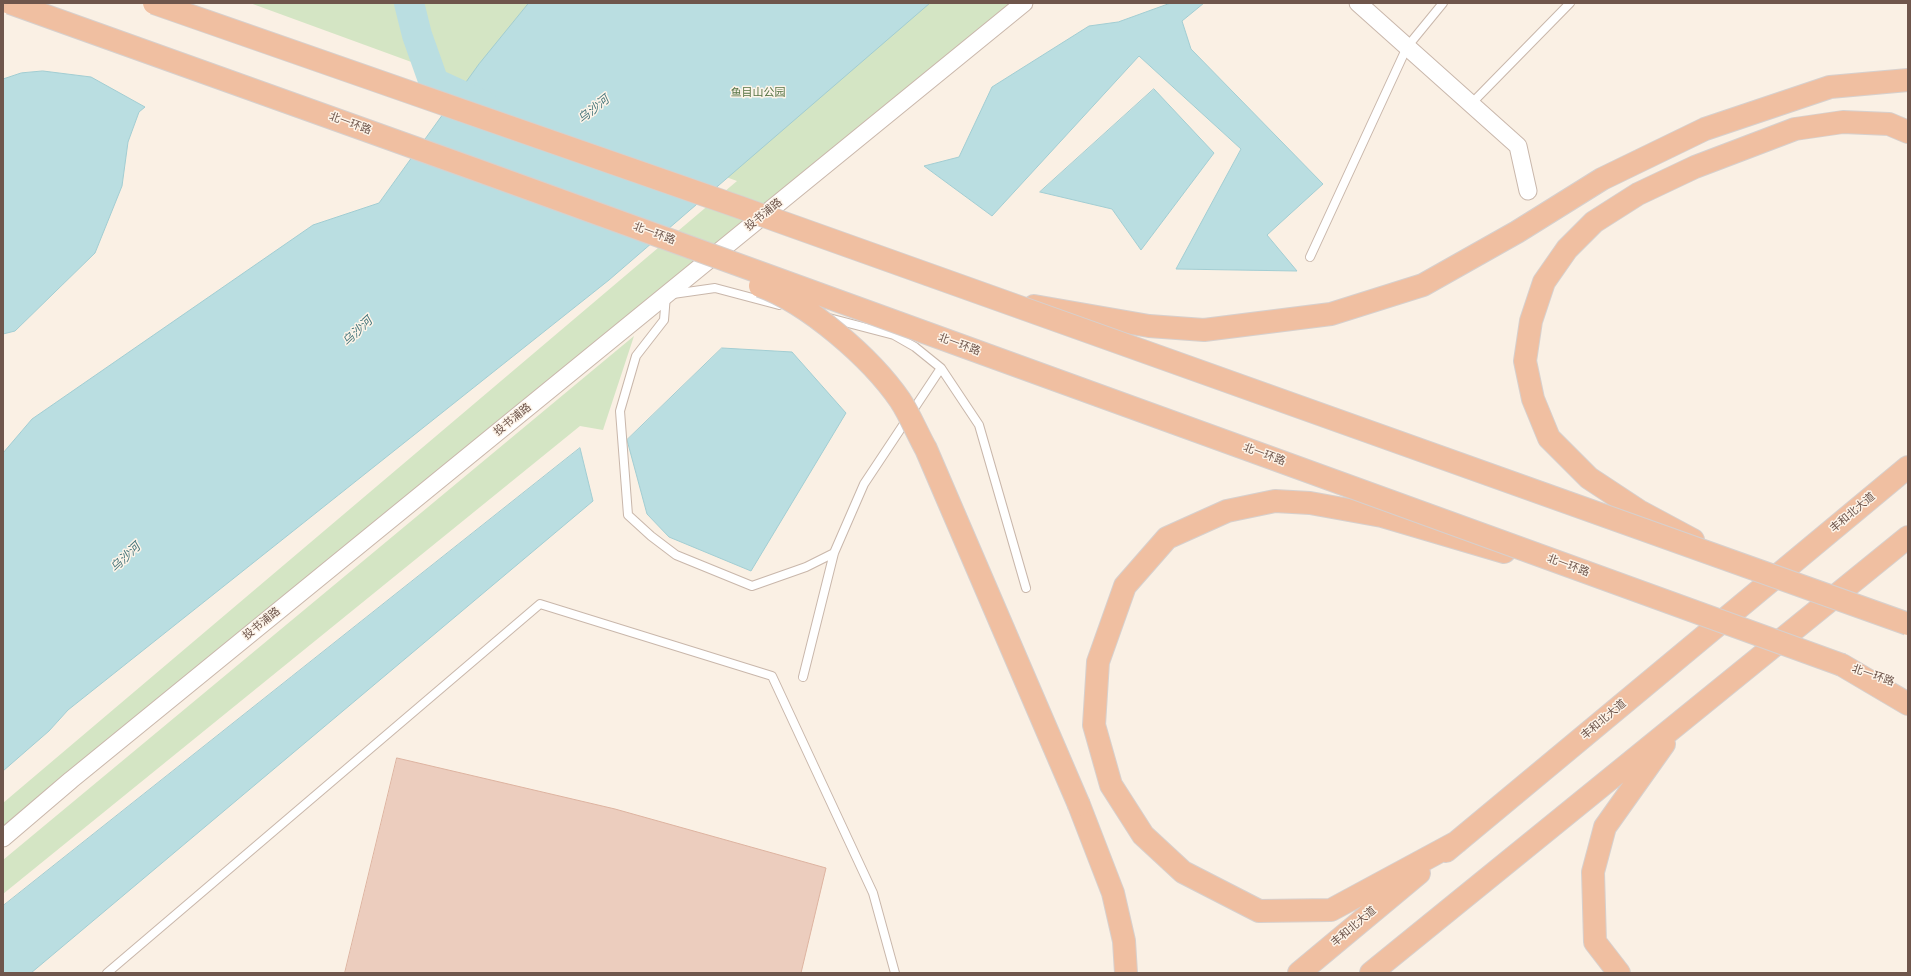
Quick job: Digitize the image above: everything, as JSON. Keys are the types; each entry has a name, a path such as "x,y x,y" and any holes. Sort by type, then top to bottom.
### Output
{"highway":[{"name":"北一环路","path":"10,3 476,170 1654,598 1908,688"},
{"path":"154,3 1001,300 1908,624"},
{"path":"1001,300 1149,326 1204,330 1331,314 1423,285 1517,232 1602,179 1705,129 1830,87 1908,80"},
{"path":"1733,561 1638,511 1588,478 1549,438 1534,399 1525,362 1531,321 1544,282 1567,249 1594,222 1638,194 1695,167 1794,129 1843,122 1889,124 1908,132"},
{"path":"476,170 560,216 776,292 817,317 872,367 900,401 926,448 1079,805 1113,893 1124,941 1126,973"},
{"name":"丰和北大道","path":"1299,973 1908,467"},
{"path":"1457,842 1331,910 1259,911 1183,872 1143,835 1112,785 1094,725 1098,662 1125,586 1167,538 1227,511 1256,505 1282,502 1310,503 1382,516 1654,598"},
{"path":"1371,973 1908,537"},
{"path":"1842,665 1908,704"},
{"path":"1619,973 1595,942 1593,872 1605,827 1678,723"}],"street":[{"name":"投书浦路","path":"3,838 71,780 1024,3"},
{"path":"1358,3 1518,146 1528,191"}],"lane":[{"path":"1310,257 1407,47 1443,3"},
{"path":"1471,104 1570,3"},
{"path":"834,553 806,567 752,586 676,555 651,536 628,515 620,411 636,356 664,320 666,295 715,288 894,335 916,347 941,368 979,425 1026,588"},
{"path":"803,677 834,553 864,484 941,368"},
{"path":"107,973 540,604 772,676 873,893 895,973"}],"green space":[{"name":"鱼目山公园","path":"250,3 1014,3 3,839 3,803 737,181"},
{"path":"634,336 603,430 580,426 3,894 3,860"}],"water":[{"name":"乌沙河","path":"529,3 930,3 609,280 68,710 49,731 3,771 3,453 32,419 313,225 379,203 479,64"},
{"path":"1171,3 1204,3 1182,21 1191,49 1323,184 1267,235 1297,271 1176,269 1241,149 1139,56 992,216 924,166 959,157 992,87 1089,26 1118,22"},
{"path":"43,71 91,77 145,107 139,112 128,142 122,186 95,253 15,331 3,334 3,79 21,73"},
{"path":"1154,89 1214,153 1141,250 1112,209 1040,192"},
{"path":"722,348 792,352 846,413 751,571 669,537 647,514 627,440"},
{"path":"580,448 593,501 31,973 3,973 3,906"}],"building":[{"path":"397,758 615,809 826,868 801,973 345,973"}],"waterway":[{"path":"409,3 417,35 434,83 484,106"}]}
